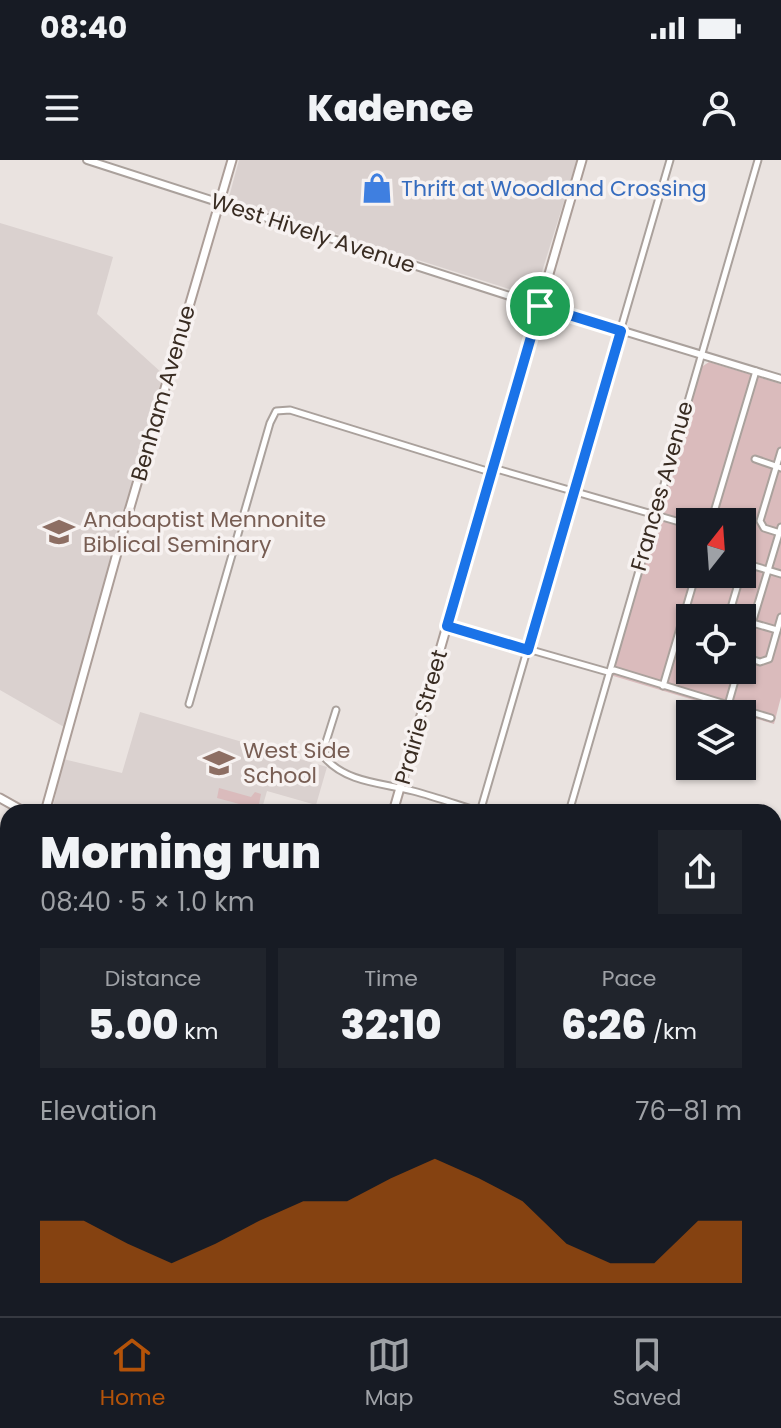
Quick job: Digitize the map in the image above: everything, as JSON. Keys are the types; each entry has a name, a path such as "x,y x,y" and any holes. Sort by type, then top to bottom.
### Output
{"main road":[{"name":"Benham Avenue","path":"47,804 232,160"},
{"name":"Prairie Street","path":"395,804 582,160"}],"street":[{"name":"West Hively Avenue","path":"87,160 540,306 780,376"},
{"path":"482,804 670,160"},
{"name":"Frances Avenue","path":"571,804 758,160"},
{"path":"715,508 756,371"},
{"path":"189,704 276,411 290,410 487,471 493,468 676,521"},
{"path":"756,610 780,531 764,528 760,521 779,467 781,451"},
{"path":"755,459 779,467"},
{"path":"756,569 781,574"},
{"path":"663,686 692,588"},
{"path":"756,659 769,659 781,617"},
{"path":"756,624 777,630"},
{"path":"447,626 608,672 614,670 710,700"},
{"path":"336,710 325,745 325,758 335,769 381,786 452,804"},
{"path":"756,713 771,718"}],"shaded area":[{"path":"239,160 577,160 534,297 233,201 229,197"},
{"name":"Anabaptist Mennonite Biblical Seminary","path":"0,223 113,257 97,314 163,374 64,727 0,690"},
{"path":"709,362 781,384 781,697 774,724 756,719 756,700 694,700 610,675 700,368"},
{"name":"West Side School","path":"140,712 327,767 316,804 267,791 263,804 54,804 63,759 122,773"},
{"path":"219,788 251,797 255,792 261,794 259,804 239,804 217,798"}],"place":[{"name":"Thrift at Woodland Crossing","path":"377,188"},
{"name":"Anabaptist Mennonite Biblical Seminary","path":"59,532"},
{"name":"West Side School","path":"219,763"}],"route":[{"path":"540,306 621,331 528,650 447,626 540,306"}]}
